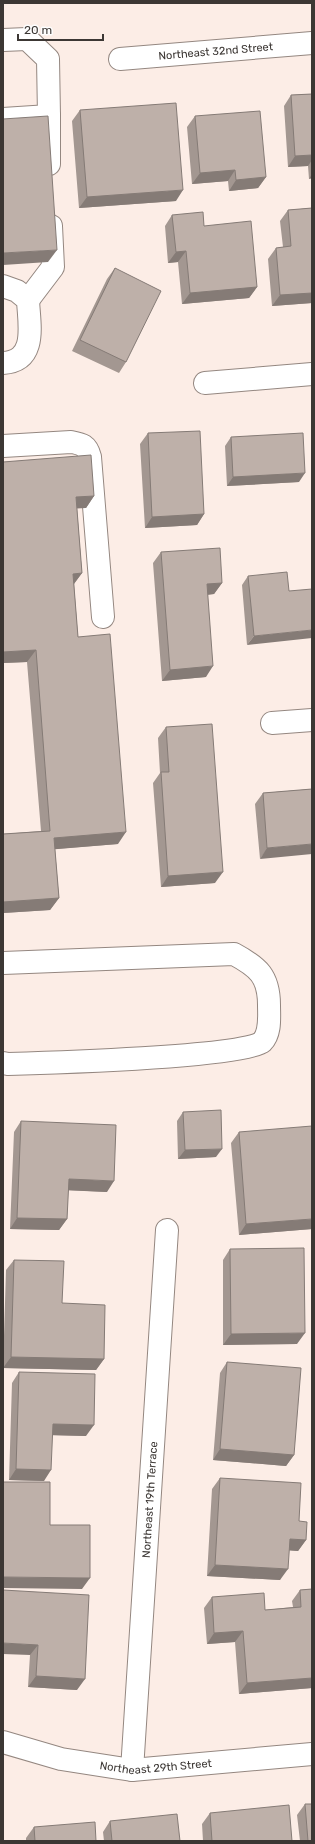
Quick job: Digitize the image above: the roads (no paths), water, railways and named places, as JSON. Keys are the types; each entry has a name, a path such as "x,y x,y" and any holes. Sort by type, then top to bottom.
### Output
{"street":[{"path":"3,40 27,39 48,59 50,184"},
{"name":"Northeast 32nd Street","path":"120,59 312,43"},
{"path":"3,119 49,116"},
{"path":"3,363 10,363 20,358 27,349 30,336 28,300 53,267 50,207"},
{"path":"3,286 17,291 28,300"},
{"path":"205,382 312,374"},
{"path":"3,446 71,442 82,444 88,448 103,617"},
{"path":"272,723 312,720"},
{"path":"3,1063 8,1064 199,1055 261,1044 267,1036 269,1027 269,988 254,965 234,954 6,965"},
{"name":"Northeast 19th Terrace","path":"132,1770 167,1230"},
{"name":"Northeast 29th Street","path":"3,1742 61,1759 132,1770 312,1754"}]}
